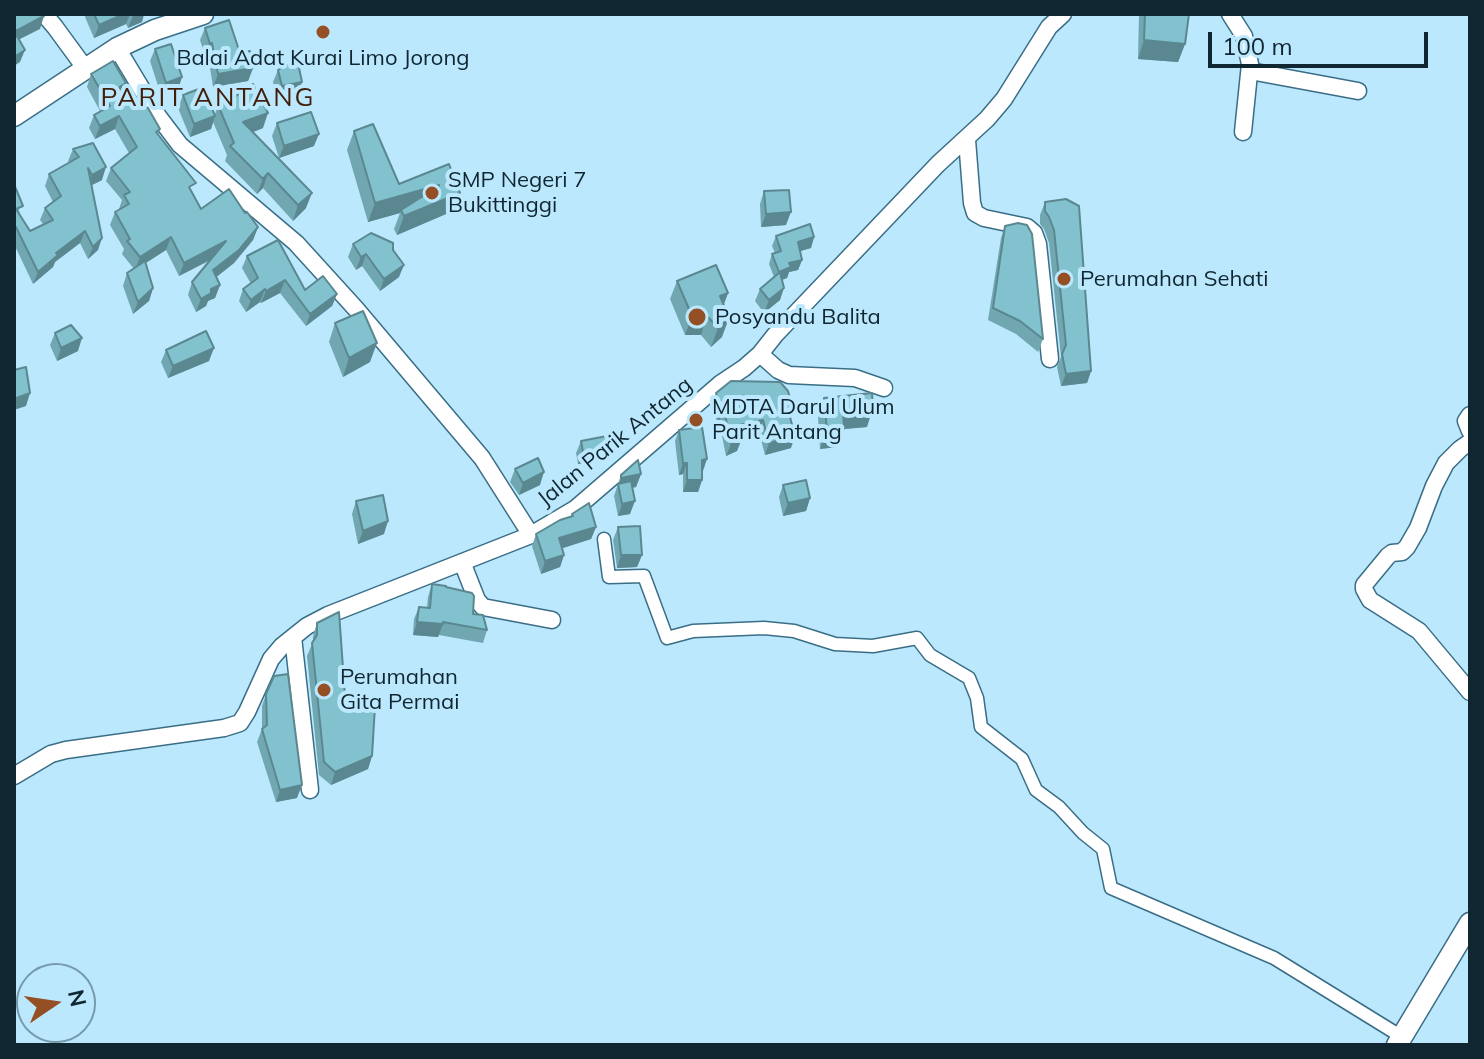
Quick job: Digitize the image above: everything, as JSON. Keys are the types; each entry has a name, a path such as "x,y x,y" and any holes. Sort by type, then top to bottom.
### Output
{"street":[{"path":"44,14 85,68"},
{"path":"14,116 117,48 155,30 203,14"},
{"name":"Jalan Parik Antang","path":"14,776 51,754 66,750 224,728 240,723 271,659 307,626 531,535 575,509 720,384 760,354 938,164 987,119 1004,99 1049,27 1063,14"},
{"path":"1230,14 1244,36 1250,71 1243,132"},
{"path":"117,48 158,116 180,145 296,243 356,309 482,458 531,535"},
{"path":"1250,71 1358,91"},
{"path":"967,140 975,213 984,218 1027,227 1034,233 1038,244 1050,359"},
{"path":"760,354 778,370 789,375 855,378 884,388"},
{"path":"1470,415 1466,421 1470,431"},
{"path":"1470,442 1446,463 1407,547 1388,556 1364,585 1370,600 1419,631 1470,692"},
{"path":"604,539 609,577 644,576 667,638 693,631 764,628 794,631 835,644 873,646 917,638 930,655 969,678 977,698 981,727 1022,759 1036,790 1059,807 1103,849 1111,888 1274,958 1399,1041 1470,923"},
{"path":"462,562 477,600 483,607 552,620"},
{"path":"293,637 310,790"}],"building":[{"path":"14,14 43,14 44,16 16,31"},
{"path":"94,14 124,14 99,25"},
{"path":"1145,14 1189,14 1185,44 1144,40"},
{"path":"229,20 240,53 250,51 253,68 218,74 212,43 205,28"},
{"path":"17,36 25,50 14,57 14,38"},
{"path":"171,44 182,77 166,83 155,49"},
{"path":"113,61 126,83 115,90 148,108 160,129 156,132 196,183 189,187 201,209 229,189 258,227 239,250 213,270 220,285 201,299 192,282 226,241 184,263 171,237 140,257 127,241 130,239 115,212 129,204 124,195 130,192 111,168 137,147 119,116 100,126 94,115 110,106 91,74"},
{"path":"298,63 302,82 282,86 278,70"},
{"path":"253,84 268,113 243,122 312,193 298,205 268,173 263,179 230,146 234,143 218,105"},
{"path":"204,87 215,116 194,124 183,95"},
{"path":"311,112 319,134 284,146 277,123"},
{"path":"373,124 399,184 449,164 460,193 404,216 401,210 439,185 375,203 354,131"},
{"path":"93,143 106,167 92,175 88,168 102,238 93,247 85,231 56,253 58,255 38,272 14,226 14,184 23,206 16,209 30,231 53,220 45,208 61,196 49,174 79,157 73,149"},
{"path":"789,190 791,212 766,214 764,191"},
{"name":"Perumahan Sehati","path":"1066,199 1079,206 1091,371 1066,374 1062,354 1066,345 1054,230 1045,211 1045,202"},
{"name":"Perumahan Sehati","path":"1018,223 1027,225 1032,234 1043,339 1020,321 993,308 1005,226"},
{"path":"810,224 814,237 798,242 802,260 789,263 791,267 779,272 772,254 781,251 776,236"},
{"path":"371,233 393,243 393,250 404,265 384,279 366,254 361,257 353,244"},
{"path":"278,240 305,290 323,276 337,294 310,314 285,280 251,300 243,289 258,278 247,256"},
{"path":"145,261 153,288 138,302 127,273"},
{"path":"716,265 728,293 720,296 729,318 718,328 707,316 692,316 677,281"},
{"path":"780,272 784,288 769,300 760,289"},
{"path":"363,311 377,343 349,358 335,323"},
{"path":"71,325 82,338 61,348 55,333"},
{"path":"206,331 214,348 173,366 166,350"},
{"path":"26,367 30,393 14,399 14,370"},
{"path":"731,381 780,382 788,391 794,412 789,413 795,436 769,443 763,420 739,425 742,438 731,444 724,409 716,393"},
{"path":"872,393 873,408 843,411 844,429 827,430 824,398"},
{"path":"702,427 707,459 702,460 702,480 687,480 687,463 683,463 679,430"},
{"path":"607,436 609,447 583,452 581,441"},
{"path":"538,458 544,472 523,483 515,469"},
{"path":"638,460 641,474 621,478 621,475"},
{"path":"806,480 810,498 788,503 783,485"},
{"path":"631,481 635,501 622,504 618,484"},
{"path":"383,495 388,521 363,531 356,501"},
{"path":"589,503 596,527 559,538 564,555 545,561 536,534 573,516"},
{"path":"640,526 642,555 621,555 618,527"},
{"path":"432,584 472,593 473,614 483,615 487,630 443,622 417,622 419,607 430,608"},
{"name":"Perumahan Gita Permai","path":"339,612 345,696 351,697 353,711 375,706 372,756 335,772 324,762 312,643 317,635 317,623"},
{"name":"Perumahan Gita Permai","path":"288,674 302,785 280,790 262,729 267,725 266,694 274,676"}],"place":[{"name":"Balai Adat Kurai Limo Jorong","path":"323,32"},
{"name":"SMP Negeri 7 Bukittinggi","path":"432,193"},
{"name":"Perumahan Sehati","path":"1064,279"},
{"name":"Posyandu Balita","path":"697,317"},
{"name":"MDTA Darul Ulum Parit Antang","path":"696,420"},
{"name":"Perumahan Gita Permai","path":"324,690"}],"district":[{"name":"PARIT ANTANG","path":"208,98"}]}
